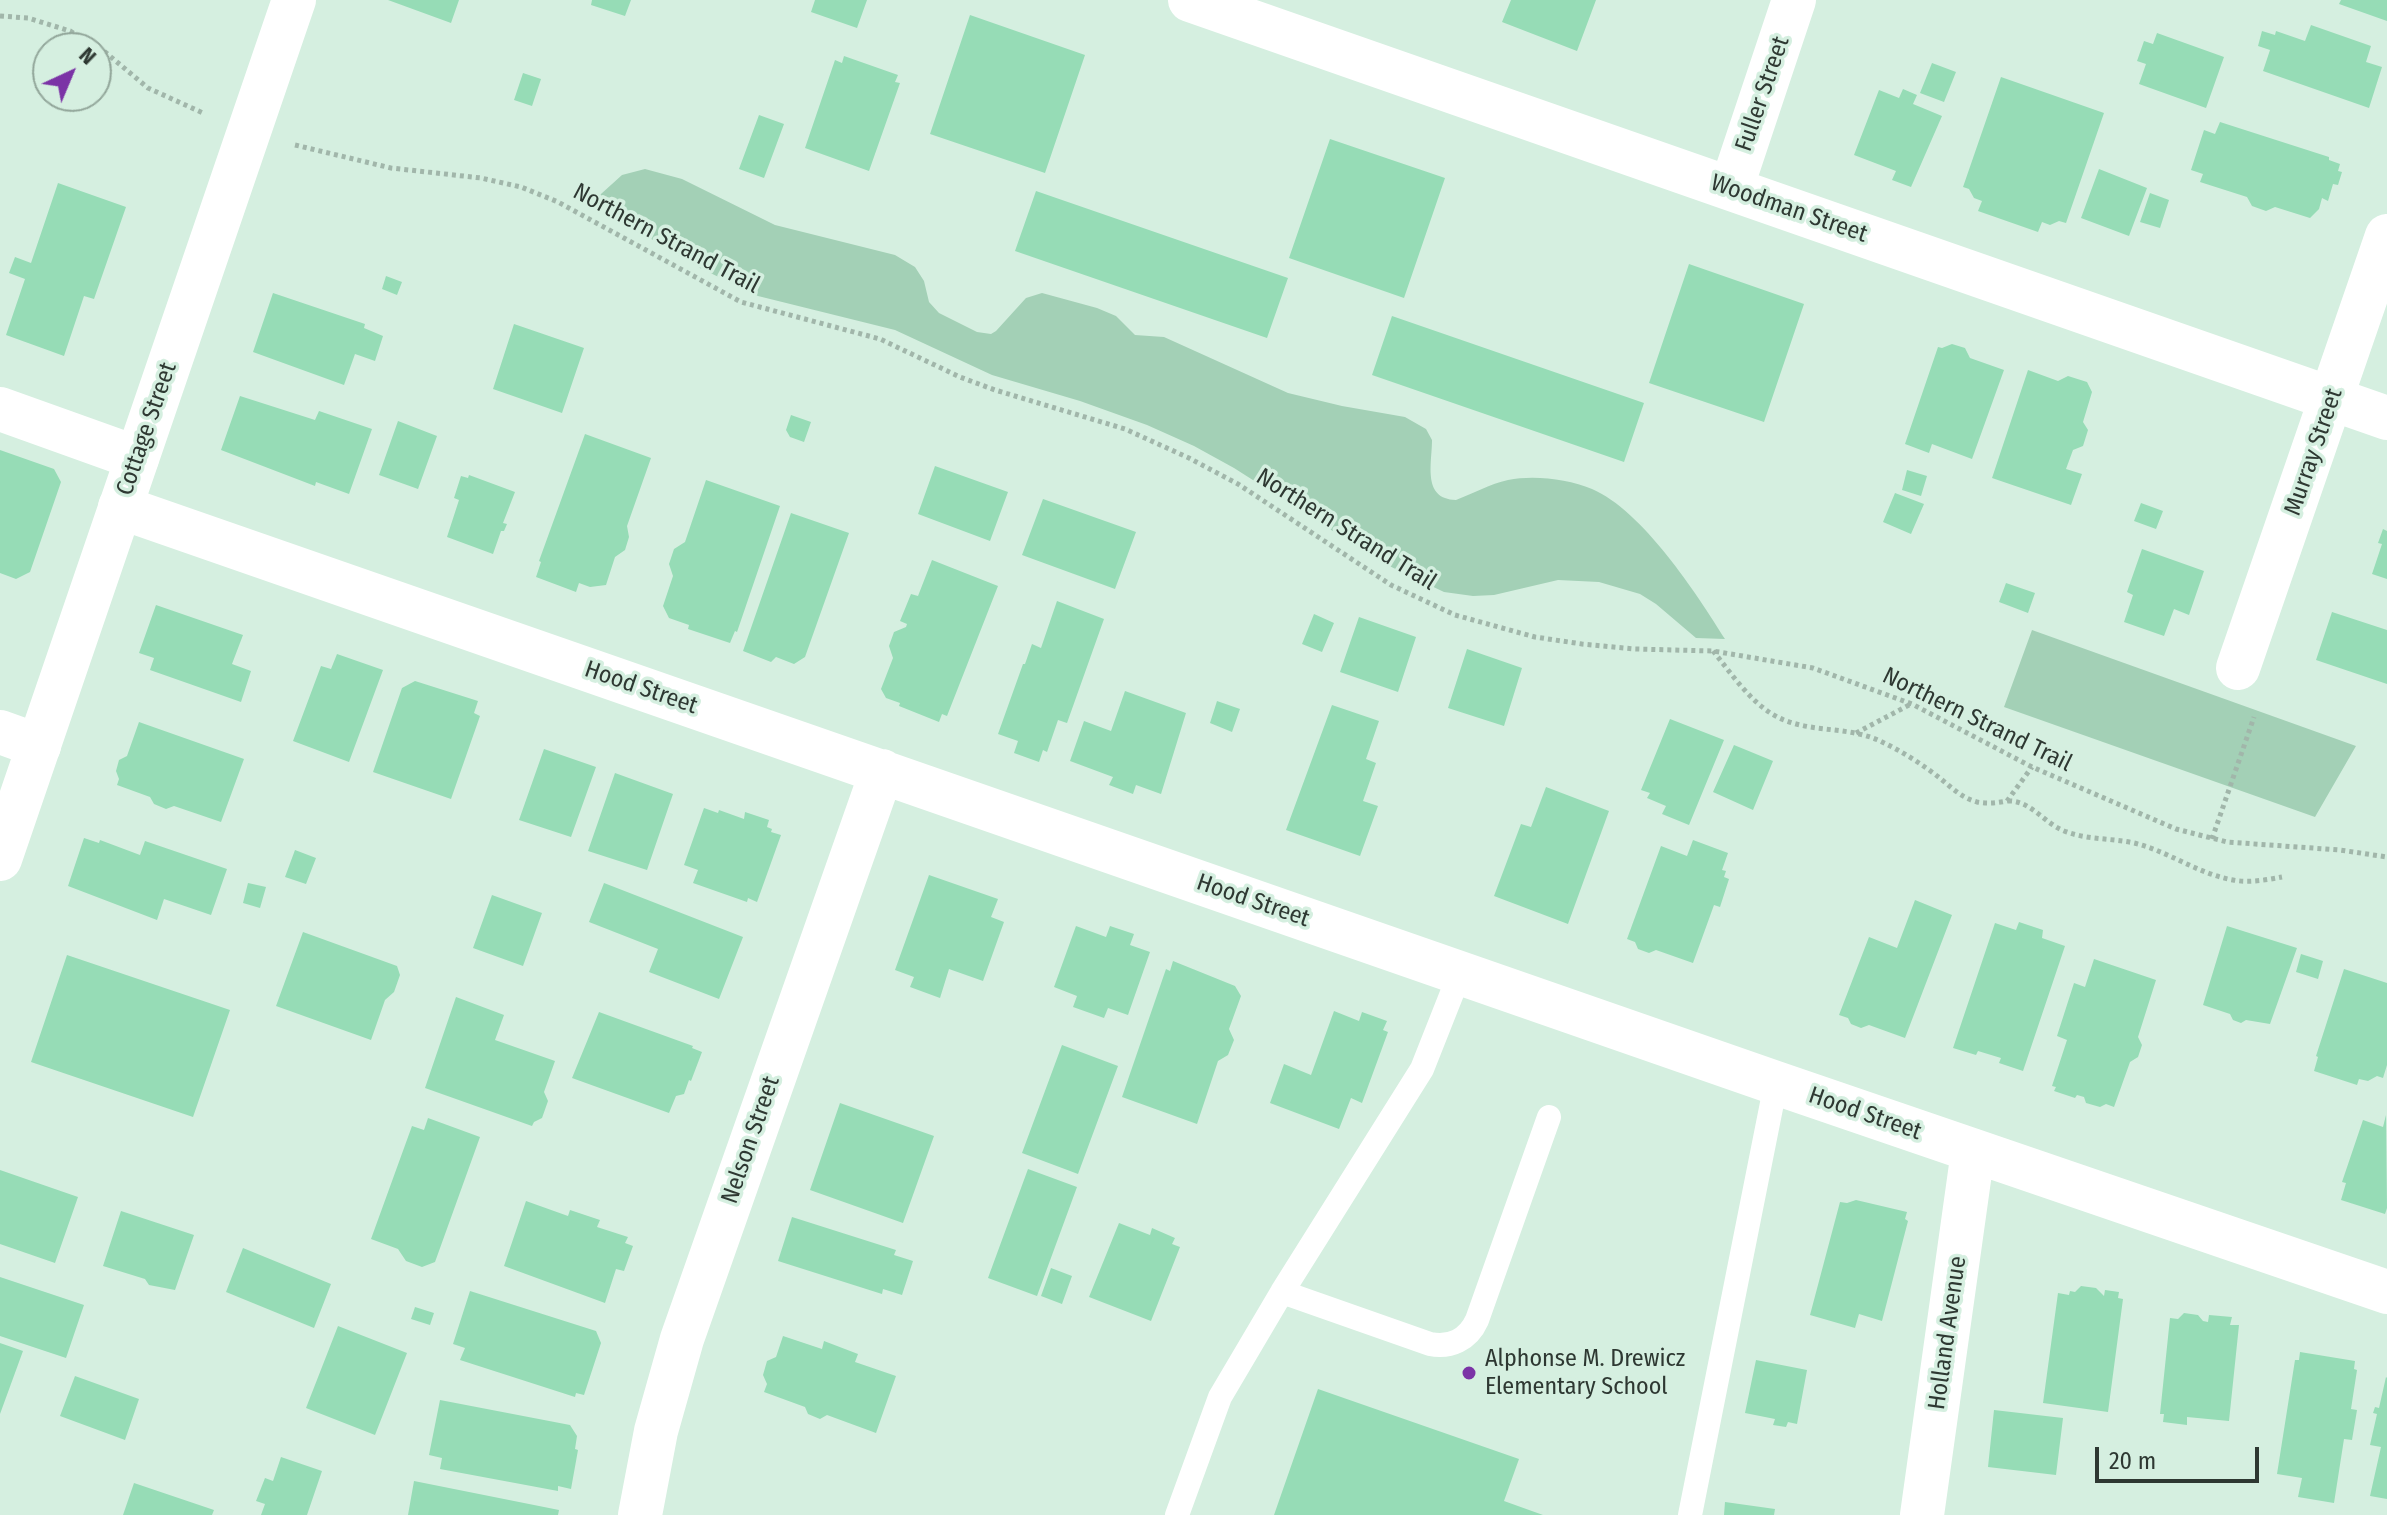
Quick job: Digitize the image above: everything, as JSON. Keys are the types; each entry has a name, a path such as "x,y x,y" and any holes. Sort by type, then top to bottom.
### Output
{"street":[{"name":"Cottage Street","path":"0,859 19,739 120,507 294,0"},
{"name":"Woodman Street","path":"1190,0 2387,418"},
{"name":"Fuller Street","path":"1731,189 1794,0"},
{"name":"Murray Street","path":"2238,668 2387,236"},
{"path":"0,409 137,458"},
{"name":"Hood Street","path":"120,507 1776,1083 2387,1292"},
{"name":"Nelson Street","path":"640,1515 656,1431 682,1339 882,771"},
{"name":"Holland Avenue","path":"1922,1515 1973,1151"}],"lane":[{"path":"1177,1515 1220,1397 1422,1069 1460,973"},
{"path":"1690,1515 1776,1083"},
{"path":"1282,1292 1430,1344 1458,1342 1469,1333 1477,1320 1549,1117"}],"path":[{"path":"0,16 28,18 70,31 105,52 148,88 184,106"},
{"name":"Northern Strand Trail","path":"309,149 391,168 481,178 521,187 558,202 741,302 880,339 983,385 1125,429 1226,478 1391,585 1455,615 1520,633 1582,644 1713,651 1813,668 1912,704 2032,767 2176,829 2212,839 2387,857"},
{"path":"1713,651 1760,705 1781,719 1804,727 1876,739 1967,798 1993,803 2016,801 2027,805 2053,827 2067,833 2132,843 2231,880 2282,877"},
{"path":"2212,839 2263,691 2238,668"},
{"path":"1856,734 1912,704"},
{"path":"2007,801 2032,767"}],"green space":[{"path":"645,169 682,179 775,225 895,255 915,267 924,281 929,302 939,313 977,332 991,334 996,331 1026,298 1042,293 1097,308 1116,316 1135,335 1164,337 1288,393 1405,417 1426,429 1432,440 1431,479 1438,494 1445,498 1456,500 1508,480 1529,478 1551,479 1592,489 1630,515 1649,534 1684,577 1725,639 1696,638 1640,594 1599,582 1558,580 1494,595 1444,592 1383,563 1234,468 1147,425 992,375 895,330 758,296 700,268 591,203 622,175"},
{"path":"2032,630 2356,746 2315,817 2004,707"}],"building":[{"path":"388,0 459,0 451,23"},
{"path":"592,0 631,0 625,16 591,5"},
{"path":"815,0 867,0 857,28 811,12"},
{"path":"1511,0 1596,0 1577,51 1502,22"},
{"path":"2341,0 2387,0 2387,21 2339,4"},
{"path":"970,15 1085,55 1045,173 930,134"},
{"path":"2311,25 2371,46 2366,62 2382,67 2369,108 2263,71 2270,50 2258,46 2262,31 2275,35 2276,31 2305,41"},
{"path":"2157,33 2224,57 2206,108 2139,84 2146,64 2137,61 2144,41 2153,44"},
{"path":"844,56 898,75 895,82 900,83 869,171 805,148 835,60 842,63"},
{"path":"1932,63 1956,72 1944,102 1920,93"},
{"path":"523,73 541,79 532,106 514,100"},
{"path":"2001,77 2104,113 2066,223 2059,221 2050,225 2042,222 2038,232 1978,211 1982,201 1963,187"},
{"path":"1903,89 1917,95 1913,104 1942,116 1911,187 1892,180 1896,171 1854,155 1879,90 1899,98"},
{"path":"759,115 784,124 764,178 739,169"},
{"path":"2220,122 2329,157 2329,160 2340,164 2338,171 2342,172 2338,185 2333,184 2328,201 2322,198 2319,209 2310,218 2275,207 2266,211 2252,206 2247,197 2200,182 2203,174 2191,170 2204,130 2215,134"},
{"path":"1330,139 1445,178 1404,298 1289,258"},
{"path":"2099,169 2147,188 2129,236 2081,218"},
{"path":"58,183 126,207 94,299 84,296 64,356 6,335 25,279 9,273 15,257 31,263"},
{"path":"1036,191 1288,278 1267,338 1015,251"},
{"path":"2150,193 2169,200 2160,228 2140,222"},
{"path":"1689,264 1804,304 1764,422 1649,383"},
{"path":"386,276 402,282 397,295 382,289"},
{"path":"273,293 365,324 364,328 383,336 375,361 355,354 344,385 253,352"},
{"path":"1392,316 1644,403 1624,462 1372,375"},
{"path":"514,324 584,348 562,413 493,389"},
{"path":"1952,344 1965,348 1970,358 2004,370 1972,459 1932,444 1929,453 1905,444 1938,347"},
{"path":"2028,370 2058,381 2068,376 2087,382 2092,392 2083,422 2088,430 2083,446 2073,450 2066,469 2082,474 2071,505 1992,478"},
{"path":"240,396 315,420 319,411 372,429 349,494 316,482 315,486 221,450"},
{"path":"791,415 811,422 804,442 790,437 786,430"},
{"path":"398,421 437,436 418,489 379,475"},
{"path":"585,434 651,458 627,526 629,537 625,550 615,557 606,585 590,587 579,583 576,592 536,577"},
{"path":"0,450 54,469 61,482 30,572 16,579 0,573"},
{"path":"935,466 1008,492 990,541 918,514"},
{"path":"1907,470 1927,476 1921,496 1902,490"},
{"path":"469,475 515,492 503,523 507,524 501,531 493,554 447,537 459,500 454,498 461,476 468,478"},
{"path":"706,480 780,506 737,632 730,643 688,629 689,625 669,618 663,606 673,576 669,564 674,549 685,542"},
{"path":"1895,493 1924,504 1911,534 1883,522"},
{"path":"1043,499 1136,532 1115,589 1022,555"},
{"path":"2141,503 2163,511 2156,529 2134,521"},
{"path":"791,513 849,533 805,657 794,664 776,657 771,662 743,651"},
{"path":"2383,529 2387,531 2387,579 2372,574 2382,544 2378,543"},
{"path":"2142,549 2204,571 2189,615 2174,609 2164,636 2124,622 2133,595 2127,592"},
{"path":"932,560 998,586 947,716 942,714 939,722 899,706 900,703 886,698 881,689 893,658 889,646 894,632 906,627 907,624 900,621 911,594 918,596"},
{"path":"2006,583 2035,593 2028,613 1999,602"},
{"path":"1057,601 1104,619 1067,723 1058,720 1047,752 1043,750 1039,762 1014,753 1018,741 998,734 1023,664 1032,644 1041,648"},
{"path":"156,605 243,635 232,664 251,671 241,702 150,670 154,658 139,653"},
{"path":"2332,612 2387,630 2387,684 2316,660"},
{"path":"1314,614 1334,623 1322,652 1302,644"},
{"path":"1359,617 1416,637 1398,692 1340,672"},
{"path":"1467,649 1522,668 1504,726 1448,708"},
{"path":"337,654 383,670 349,762 293,741 321,666 331,669"},
{"path":"415,681 478,701 474,713 480,716 451,799 373,772 402,688"},
{"path":"1125,691 1186,713 1161,794 1136,785 1133,794 1109,785 1113,777 1070,761 1084,721 1111,731"},
{"path":"1217,701 1240,709 1232,732 1210,723"},
{"path":"1332,705 1379,721 1366,759 1376,763 1363,801 1378,806 1360,856 1286,830"},
{"path":"1670,719 1724,740 1689,825 1662,814 1666,806 1647,798 1650,793 1641,790"},
{"path":"139,722 244,759 221,822 174,806 166,809 154,804 150,797 117,785 119,760 127,756"},
{"path":"1734,745 1773,761 1753,810 1713,792"},
{"path":"544,749 596,767 571,837 519,820"},
{"path":"615,773 673,794 647,870 588,851"},
{"path":"1546,787 1609,811 1568,924 1494,896 1521,824 1531,827"},
{"path":"704,808 744,819 745,812 769,820 767,827 772,829 771,832 781,835 757,902 748,898 747,902 693,883 698,870 684,865"},
{"path":"84,838 99,843 100,840 140,855 145,841 227,869 211,915 164,899 157,920 68,886"},
{"path":"1693,840 1728,853 1722,870 1726,871 1724,877 1729,879 1720,907 1714,905 1693,963 1656,950 1649,953 1638,949 1635,942 1627,939 1661,846 1687,856"},
{"path":"295,850 316,858 306,884 285,877"},
{"path":"929,875 998,899 991,917 1004,922 983,981 949,969 940,998 910,987 914,977 895,970"},
{"path":"248,883 266,887 260,908 243,903"},
{"path":"604,883 743,937 719,999 649,972 658,949 589,922"},
{"path":"492,895 542,913 523,966 473,948"},
{"path":"1915,900 1952,915 1905,1038 1869,1025 1861,1028 1851,1024 1848,1018 1839,1015 1869,937 1897,948"},
{"path":"2019,922 2043,930 2042,938 2065,946 2023,1071 1999,1063 2001,1058 1953,1048 1995,923 2016,930"},
{"path":"1076,926 1106,937 1110,926 1134,934 1130,945 1150,952 1128,1015 1108,1008 1104,1018 1073,1007 1077,996 1054,987"},
{"path":"2227,926 2297,948 2270,1024 2246,1020 2241,1023 2233,1020 2230,1014 2203,1005"},
{"path":"303,932 397,966 400,975 394,992 385,1000 371,1040 276,1006"},
{"path":"2301,954 2323,961 2318,979 2296,972"},
{"path":"67,955 230,1010 193,1117 31,1062"},
{"path":"2094,959 2156,980 2138,1037 2142,1045 2138,1057 2130,1062 2114,1107 2086,1103 2084,1097 2077,1095 2075,1098 2054,1091 2056,1087 2052,1086 2067,1040 2057,1036 2074,983 2085,987"},
{"path":"1173,961 1235,986 1241,996 1229,1029 1234,1040 1228,1055 1218,1061 1197,1124 1122,1097 1166,969 1170,971"},
{"path":"2344,969 2387,983 2387,1065 2383,1078 2359,1079 2357,1085 2314,1071"},
{"path":"456,997 504,1015 495,1040 555,1061 544,1092 548,1101 542,1118 532,1126 425,1088"},
{"path":"1334,1011 1359,1021 1362,1012 1387,1021 1383,1030 1388,1032 1362,1103 1351,1098 1339,1129 1270,1103 1284,1064 1311,1075"},
{"path":"599,1012 702,1052 684,1094 676,1096 669,1113 572,1078"},
{"path":"1062,1045 1118,1066 1078,1174 1022,1153"},
{"path":"840,1103 934,1136 903,1223 810,1190"},
{"path":"2386,1115 2385,1214 2341,1200 2346,1183 2342,1182 2363,1120 2383,1127"},
{"path":"428,1118 480,1137 435,1262 422,1267 406,1261 398,1249 371,1239 412,1126 424,1130"},
{"path":"1028,1169 1077,1187 1037,1296 988,1278"},
{"path":"0,1170 78,1197 55,1263 0,1244"},
{"path":"1856,1200 1907,1212 1905,1219 1908,1221 1882,1321 1859,1314 1855,1328 1810,1315 1840,1202"},
{"path":"526,1201 568,1216 570,1210 600,1220 597,1227 628,1237 625,1243 633,1246 624,1271 616,1269 605,1303 504,1266"},
{"path":"121,1211 194,1235 175,1290 149,1285 145,1279 103,1266"},
{"path":"792,1217 896,1250 894,1255 913,1261 902,1295 883,1289 882,1294 778,1261"},
{"path":"1119,1223 1150,1235 1152,1228 1175,1238 1172,1244 1180,1247 1151,1321 1089,1297"},
{"path":"243,1248 331,1284 314,1328 226,1292"},
{"path":"1051,1268 1072,1276 1062,1304 1041,1296"},
{"path":"0,1277 84,1305 66,1358 0,1336"},
{"path":"2081,1286 2096,1288 2104,1296 2105,1290 2119,1292 2118,1298 2123,1299 2108,1412 2043,1403 2058,1293 2069,1295 2070,1291 2075,1292"},
{"path":"470,1291 596,1331 601,1343 584,1395 576,1393 575,1397 460,1360 465,1348 453,1344"},
{"path":"415,1307 434,1313 430,1325 411,1319"},
{"path":"2184,1313 2198,1315 2208,1322 2209,1315 2232,1317 2230,1325 2239,1325 2229,1421 2187,1417 2187,1425 2163,1422 2164,1414 2160,1414 2170,1318 2178,1319"},
{"path":"338,1326 407,1353 375,1435 306,1408"},
{"path":"783,1336 822,1349 824,1341 858,1354 855,1362 896,1376 876,1433 827,1415 820,1419 808,1414 805,1407 764,1392 767,1384 763,1375 767,1361 776,1357"},
{"path":"0,1343 23,1351 0,1414"},
{"path":"2300,1352 2355,1361 2354,1369 2357,1370 2351,1409 2357,1410 2352,1440 2344,1439 2334,1503 2298,1497 2302,1478 2277,1474 2295,1360 2299,1360"},
{"path":"1756,1360 1807,1370 1797,1424 1788,1422 1786,1427 1773,1425 1775,1419 1745,1413"},
{"path":"75,1376 139,1399 125,1440 60,1416"},
{"path":"2386,1377 2387,1499 2370,1496 2381,1447 2370,1445 2377,1414 2373,1413 2375,1407 2379,1408"},
{"path":"1318,1389 1519,1459 1504,1501 1543,1515 1274,1515"},
{"path":"440,1400 570,1425 577,1436 575,1449 578,1450 571,1489 558,1486 558,1491 440,1469 442,1458 429,1455"},
{"path":"1994,1410 2063,1418 2056,1475 1988,1467"},
{"path":"281,1457 322,1471 307,1515 261,1515 265,1504 256,1501 265,1478 273,1481"},
{"path":"414,1481 559,1510 558,1515 408,1515"},
{"path":"134,1483 214,1510 212,1515 123,1515"},
{"path":"1725,1502 1775,1509 1774,1515 1724,1515"}],"place":[{"name":"Alphonse M. Drewicz Elementary School","path":"1469,1373"}]}
